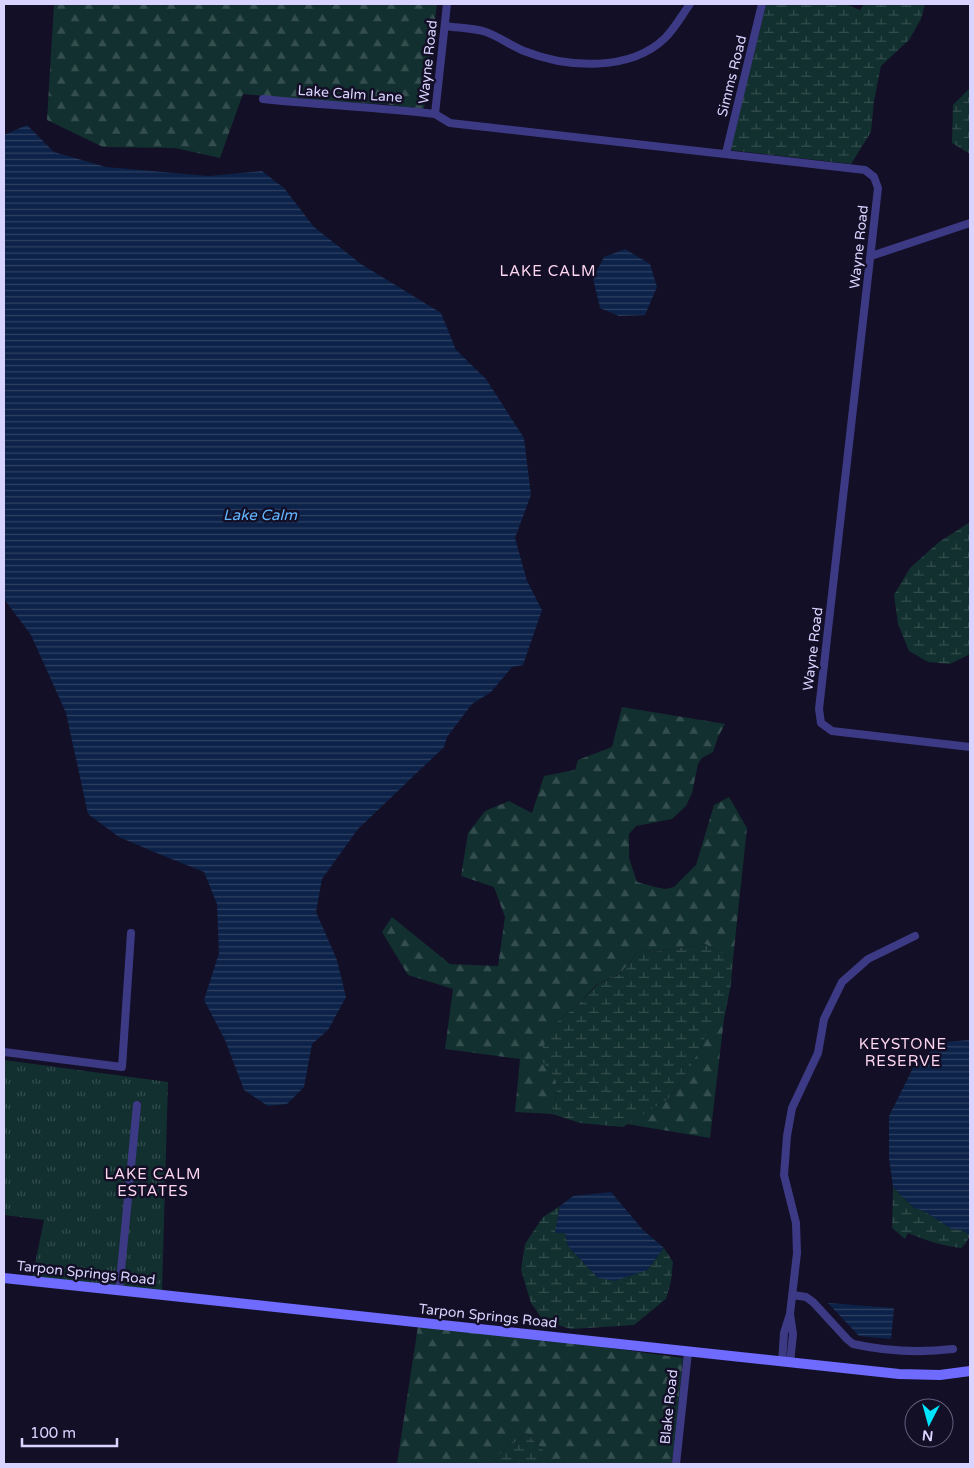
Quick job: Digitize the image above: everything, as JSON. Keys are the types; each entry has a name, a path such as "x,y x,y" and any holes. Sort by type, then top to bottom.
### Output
{"main road":[{"name":"Tarpon Springs Road","path":"4,1278 925,1376 970,1371"}],"street":[{"name":"Wayne Road","path":"447,4 435,114 450,123 866,170 874,177 878,188 820,699 821,723 832,731 970,747"},
{"path":"445,26 486,32 523,50 546,58 585,63 616,62 641,55 664,40 690,4"},
{"name":"Simms Road","path":"726,153 762,4"},
{"name":"Lake Calm Lane","path":"263,99 435,114"},
{"path":"871,256 970,223"},
{"path":"4,1052 122,1067 131,933"},
{"path":"786,1362 784,1333 790,1314 798,1253 797,1231 786,1187 784,1165 786,1136 792,1108 818,1053 824,1019 842,982 868,959 915,936"},
{"path":"119,1290 137,1104"},
{"path":"793,1295 809,1299 853,1344 921,1351 953,1349"},
{"path":"786,1362 793,1334 790,1314"},
{"path":"784,1333 793,1334"},
{"name":"Blake Road","path":"676,1464 688,1352"}],"green space":[{"path":"54,4 437,4 424,109 382,104 318,101 243,94 220,158 175,148 103,147 47,120"},
{"path":"766,4 846,4 860,10 864,4 925,4 921,19 909,40 881,66 874,101 871,132 851,164 730,150"},
{"path":"970,88 970,154 952,143 953,105"},
{"path":"970,522 970,654 950,664 928,662 909,651 898,624 894,595 910,568 939,542"},
{"path":"622,707 725,724 713,752 702,758 698,764 692,793 686,806 672,819 636,826 629,834 629,858 637,882 665,889 674,887 696,865 714,805 729,797 747,828 733,959 705,944 655,952 639,950 620,974 596,985 578,1005 557,1022 541,1059 552,1073 557,1084 552,1114 515,1112 520,1059 445,1049 453,989 408,975 382,932 392,917 450,964 498,966 505,917 494,887 461,876 468,833 485,811 509,801 532,813 544,776 575,770 578,760 612,747"},
{"path":"705,944 733,959 731,984 724,1019 707,1033 691,1066 668,1099 623,1127 580,1123 552,1114 557,1089 555,1079 540,1059 545,1040 557,1022 578,1005 597,985 620,974 639,950 655,952"},
{"path":"724,1019 710,1138 627,1124 668,1099 691,1066 707,1033"},
{"path":"4,1060 168,1082 162,1291 122,1287 141,1101 135,1101 116,1286 32,1278 44,1220 4,1215"},
{"path":"893,1187 914,1208 924,1211 952,1229 962,1230 970,1235 966,1243 961,1248 954,1247 908,1233 905,1239 892,1228"},
{"path":"560,1206 555,1233 565,1233 568,1246 598,1278 647,1270 664,1248 673,1262 671,1281 666,1299 634,1325 571,1329 543,1320 531,1303 521,1270 525,1244 543,1217"},
{"path":"418,1326 581,1344 683,1358 672,1464 557,1464 526,1433 501,1453 492,1464 397,1464"},
{"path":"526,1433 557,1464 492,1464 501,1453"}],"water":[{"name":"Lake Calm","path":"27,125 54,152 106,167 209,176 262,171 284,188 314,227 361,264 441,313 456,350 486,379 524,438 531,495 515,538 527,581 542,610 523,665 512,667 491,692 472,704 447,737 444,747 358,829 322,879 316,912 337,960 346,997 328,1030 312,1044 304,1087 287,1104 268,1106 244,1090 225,1040 204,1000 219,953 217,904 204,872 119,837 88,814 66,713 31,635 4,599 4,135"},
{"path":"625,249 650,264 657,287 645,315 619,316 600,308 593,278 604,257"},
{"path":"970,1040 970,1235 962,1230 952,1229 924,1211 914,1208 893,1187 889,1158 889,1116 913,1068 924,1056 945,1042"},
{"path":"611,1192 643,1230 664,1248 647,1270 615,1281 598,1278 568,1246 565,1233 555,1233 560,1206 573,1196"},
{"path":"828,1303 894,1308 891,1339 859,1336"}],"district":[{"name":"LAKE CALM","path":"548,271"},
{"name":"KEYSTONE RESERVE","path":"903,1052"},
{"name":"LAKE CALM ESTATES","path":"153,1182"}]}
